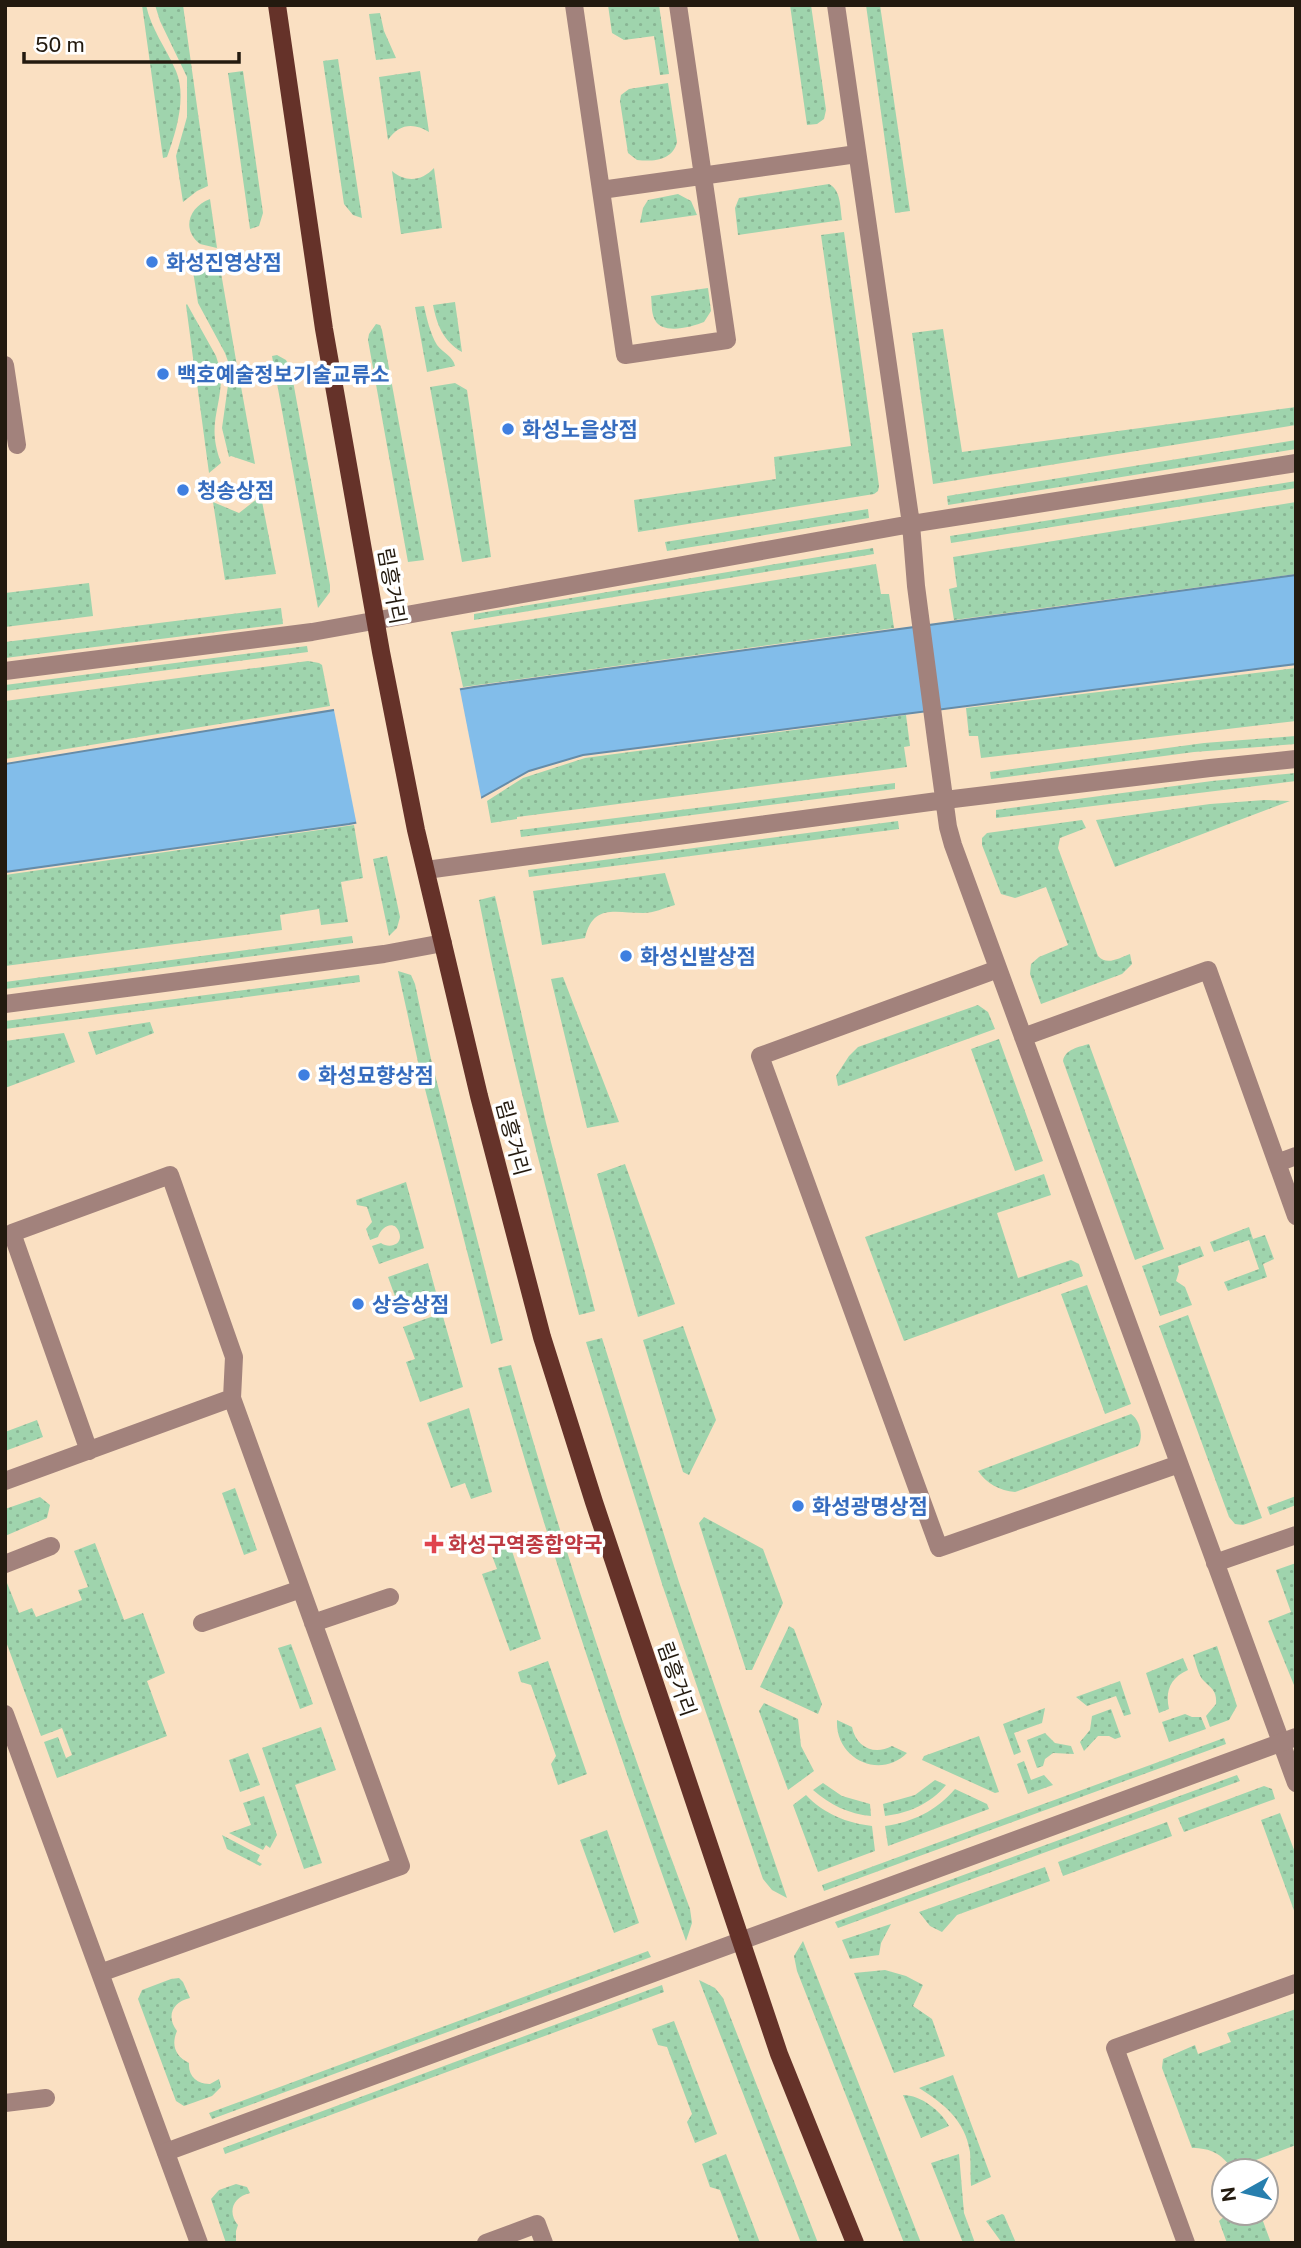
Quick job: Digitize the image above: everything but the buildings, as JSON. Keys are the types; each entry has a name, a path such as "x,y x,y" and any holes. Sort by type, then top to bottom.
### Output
{"main road":[{"name":"림흥거리","path":"277,5 324,329 381,652 416,830 479,1096 542,1337 594,1502 779,2054 855,2243"}],"street":[{"path":"574,5 625,355 727,340 678,5"},
{"path":"836,5 911,524 916,586 936,739 953,845 1215,1563 1288,1740 1296,1783"},
{"path":"601,190 857,154"},
{"path":"5,365 17,445"},
{"path":"5,671 312,632 911,524 1296,463"},
{"path":"426,870 945,800 1296,759"},
{"path":"5,1004 384,954 443,943"},
{"path":"998,970 760,1056 939,1548 1179,1464"},
{"path":"1023,1037 1208,970 1296,1216"},
{"path":"1277,1163 1296,1156"},
{"path":"89,1451 12,1233 170,1175 234,1357 232,1398 401,1866 100,1973"},
{"path":"5,1481 232,1398"},
{"path":"1215,1563 1296,1535"},
{"path":"5,1564 51,1546"},
{"path":"202,1623 301,1589"},
{"path":"313,1623 390,1597"},
{"path":"5,1714 200,2243"},
{"path":"166,2152 1288,1740"},
{"path":"1186,2243 1115,2048 1296,1983"},
{"path":"5,2103 46,2098"},
{"path":"486,2243 537,2224 544,2243"}],"green space":[{"path":"142,5 146,5 151,22 176,71 181,92 177,126 167,157 163,158"},
{"path":"155,5 183,5 208,186 183,202 176,156 187,117 187,77"},
{"path":"608,5 659,5 669,74 660,75 654,36 624,40 612,33"},
{"path":"790,5 811,5 826,110 824,119 817,124 807,125"},
{"path":"866,5 880,5 910,211 895,213"},
{"path":"380,13 384,31 396,58 376,60 369,14"},
{"path":"338,59 362,218 353,215 344,204 323,61"},
{"path":"243,71 263,213 259,226 250,229 228,73"},
{"path":"420,71 429,132 407,126 388,140 379,77"},
{"path":"668,83 677,142 675,148 662,158 637,160 628,153 621,95 629,89"},
{"path":"434,168 442,228 401,234 392,171 414,179 424,176"},
{"path":"829,184 838,195 842,220 738,235 735,208 739,198"},
{"path":"678,194 691,201 697,215 640,223 648,200"},
{"path":"210,199 217,248 200,244 194,238 189,225 197,207"},
{"path":"844,232 878,491 874,494 638,532 634,500 776,479 774,457 851,446 821,235"},
{"path":"190,252 203,259 219,261 237,366 230,367 198,303"},
{"path":"708,288 711,311 704,322 670,329 659,325 655,320 651,296"},
{"path":"455,302 462,352 450,343 442,332 433,305"},
{"path":"187,304 216,356 220,369 195,373"},
{"path":"424,306 439,348 455,366 427,372 415,307"},
{"path":"376,324 380,325 382,330 424,560 408,562 368,340"},
{"path":"943,329 962,452 1296,407 1296,425 933,484 912,333"},
{"path":"277,355 286,360 291,370 330,585 330,592 318,608 272,356"},
{"path":"238,370 255,464 229,457 222,428 230,371"},
{"path":"221,372 215,437 221,463 209,473 196,376"},
{"path":"455,383 467,390 491,557 462,562 430,387"},
{"path":"1296,440 1296,449 948,505 947,496"},
{"path":"1296,481 1296,488 951,543 950,536"},
{"path":"261,496 276,574 225,580 213,502 239,513"},
{"path":"1296,502 1296,574 954,620 949,589 957,587 953,557"},
{"path":"868,509 869,518 667,551 665,542"},
{"path":"873,548 874,554 474,620 474,614"},
{"path":"876,564 881,594 889,594 894,628 463,687 451,632"},
{"path":"89,583 93,616 5,627 5,593"},
{"path":"281,608 283,624 5,658 5,642"},
{"path":"307,646 308,652 5,691 5,685"},
{"path":"308,661 322,665 330,706 5,759 5,701"},
{"path":"1296,668 1296,721 981,758 978,736 969,736 966,708"},
{"path":"906,715 910,746 904,747 907,767 517,817 491,823 487,801 523,778 585,758"},
{"path":"1296,736 1296,744 1194,752 991,779 990,772 1204,743"},
{"path":"1296,773 1296,781 996,818 996,810 1212,781"},
{"path":"895,783 895,789 521,837 520,830"},
{"path":"1290,801 1115,867 1096,820 1210,804"},
{"path":"1082,820 1086,828 1060,838 1058,848 1098,956 1109,961 1130,954 1132,964 1122,974 1041,1004 1030,974 1031,964 1039,957 1068,945 1046,887 1015,898 1001,894 982,845 982,838 987,833"},
{"path":"898,821 899,829 529,877 528,870"},
{"path":"354,825 363,878 341,882 348,922 321,925 319,909 280,915 282,930 5,966 5,875"},
{"path":"387,856 400,917 397,928 389,936 373,859"},
{"path":"665,873 675,905 647,913 607,912 594,919 585,938 542,945 533,891"},
{"path":"495,896 546,1123 595,1311 579,1315 513,1056 479,900"},
{"path":"352,936 353,943 5,989 5,982"},
{"path":"398,971 411,975 415,984 431,1059 503,1340 491,1344 418,1062"},
{"path":"359,975 360,982 5,1029 5,1021"},
{"path":"563,977 619,1122 587,1128 551,979"},
{"path":"978,1005 988,1012 995,1029 838,1086 836,1076 858,1047"},
{"path":"150,1022 154,1033 96,1055 88,1032"},
{"path":"64,1033 75,1062 5,1088 5,1041"},
{"path":"999,1039 1043,1161 1015,1171 971,1049"},
{"path":"1089,1044 1164,1249 1135,1260 1063,1061 1069,1051"},
{"path":"625,1164 675,1304 638,1317 597,1174"},
{"path":"1044,1174 1051,1195 997,1213 1018,1278 1071,1260 1079,1264 1083,1276 904,1341 865,1237"},
{"path":"406,1182 424,1248 379,1264 372,1246 381,1243 395,1245 399,1240 399,1232 391,1225 382,1230 378,1237 370,1240 366,1229 372,1222 367,1207 357,1205 356,1200"},
{"path":"1249,1227 1253,1239 1265,1235 1274,1259 1263,1264 1267,1277 1228,1291 1224,1282 1259,1269 1249,1240 1214,1252 1210,1242"},
{"path":"1200,1246 1204,1256 1178,1266 1176,1281 1185,1287 1192,1305 1160,1316 1142,1266"},
{"path":"428,1263 437,1296 400,1310 388,1277"},
{"path":"1087,1285 1131,1404 1105,1414 1061,1294"},
{"path":"442,1313 463,1387 420,1402 406,1362 415,1359 403,1327"},
{"path":"1188,1315 1262,1518 1243,1525 1235,1524 1229,1517 1159,1326"},
{"path":"683,1326 716,1420 689,1475 683,1472 643,1340"},
{"path":"602,1338 679,1582 787,1898 772,1890 763,1879 663,1587 586,1342"},
{"path":"511,1365 595,1638 690,1909 692,1923 686,1941 611,1728 541,1513 498,1368"},
{"path":"469,1408 492,1492 471,1499 465,1483 451,1488 427,1423"},
{"path":"1131,1414 1140,1429 1138,1446 1015,1492 994,1486 978,1471"},
{"path":"37,1420 43,1437 5,1451 5,1432"},
{"path":"235,1488 257,1550 244,1555 222,1493"},
{"path":"1296,1496 1296,1505 1270,1515 1267,1507"},
{"path":"40,1497 50,1505 47,1518 5,1536 5,1509"},
{"path":"704,1517 763,1549 783,1603 752,1670 746,1670 699,1523"},
{"path":"95,1543 124,1620 143,1613 165,1673 147,1681 167,1736 57,1778 44,1742 58,1737 66,1758 72,1755 62,1728 41,1736 5,1639 5,1578 19,1613 32,1608 36,1617 82,1600 78,1590 88,1587 74,1551"},
{"path":"510,1545 541,1639 510,1651 482,1574 497,1569 491,1553"},
{"path":"1296,1563 1296,1690 1268,1621 1291,1612 1276,1570"},
{"path":"789,1626 794,1629 822,1704 818,1714 760,1687"},
{"path":"291,1644 313,1704 300,1709 278,1648"},
{"path":"1217,1646 1237,1706 1229,1720 1210,1727 1206,1716 1216,1704 1216,1696 1200,1676 1193,1655"},
{"path":"1183,1658 1188,1670 1173,1681 1168,1696 1169,1709 1159,1713 1146,1673"},
{"path":"548,1661 587,1774 558,1785 551,1764 556,1756 531,1685 521,1682 518,1672"},
{"path":"1120,1681 1131,1714 1124,1716 1116,1696 1087,1706 1076,1697"},
{"path":"764,1703 798,1719 801,1746 814,1771 788,1790 759,1711"},
{"path":"1045,1708 1042,1723 1014,1733 1021,1752 1014,1755 1003,1724"},
{"path":"1111,1709 1121,1737 1115,1739 1098,1736 1084,1751 1080,1742 1090,1730 1092,1716"},
{"path":"1185,1714 1201,1717 1206,1729 1169,1742 1162,1722"},
{"path":"837,1720 852,1727 857,1740 867,1748 879,1750 892,1746 907,1753 884,1765 861,1761 851,1755 843,1745 838,1734"},
{"path":"321,1727 336,1770 295,1785 322,1863 304,1869 262,1748"},
{"path":"1045,1733 1055,1743 1071,1746 1074,1754 1053,1753 1045,1759 1043,1766 1037,1768 1027,1740"},
{"path":"979,1736 999,1792 995,1793 922,1760 924,1756"},
{"path":"1224,1738 1226,1744 824,1891 822,1885"},
{"path":"248,1753 260,1785 240,1792 229,1760"},
{"path":"1024,1761 1031,1780 1044,1775 1053,1785 1028,1794 1017,1764"},
{"path":"1237,1775 1240,1781 838,1928 835,1922"},
{"path":"935,1780 946,1785 933,1797 911,1810 885,1816 883,1804 915,1795"},
{"path":"823,1783 842,1796 870,1804 871,1816 847,1811 826,1800 813,1790"},
{"path":"1264,1786 1272,1789 1275,1799 1184,1832 1178,1818"},
{"path":"955,1789 987,1804 989,1809 888,1846 885,1826 905,1822 923,1814 940,1804"},
{"path":"806,1795 836,1816 872,1826 875,1851 818,1872 793,1805"},
{"path":"264,1796 277,1835 270,1848 266,1845 263,1850 229,1833 251,1825 243,1803"},
{"path":"1280,1813 1296,1855 1296,1916 1261,1820"},
{"path":"1167,1822 1172,1836 1063,1876 1058,1862"},
{"path":"607,1830 639,1923 614,1933 580,1840"},
{"path":"222,1835 260,1855 257,1861 262,1864 260,1866 227,1849"},
{"path":"1045,1867 1050,1881 957,1915 942,1932 930,1926 919,1912"},
{"path":"891,1924 881,1943 879,1955 850,1959 842,1940"},
{"path":"803,1941 921,2243 904,2243 797,1971 794,1956"},
{"path":"648,1951 651,1957 212,2119 209,2113"},
{"path":"885,1970 906,1976 923,1985 913,2006 932,2019 945,2056 894,2073 854,1973"},
{"path":"179,1978 190,1998 179,2003 173,2011 172,2020 177,2031 174,2041 176,2050 180,2057 189,2063 194,2078 201,2083 210,2084 219,2079 221,2087 212,2096 184,2106 176,2101 138,1999 142,1990"},
{"path":"699,1980 715,1988 723,1998 818,2243 801,2243"},
{"path":"662,1985 664,1992 225,2154 223,2148"},
{"path":"1296,2009 1296,2145 1264,2157 1221,2157 1205,2149 1192,2148 1162,2068 1163,2059 1195,2045 1198,2054 1231,2042 1227,2033"},
{"path":"674,2021 717,2134 695,2143 687,2122 692,2114 667,2047 658,2045 652,2029"},
{"path":"953,2075 991,2177 971,2186 970,2152 963,2131 945,2107 919,2088"},
{"path":"903,2095 930,2105 949,2126 921,2138"},
{"path":"726,2154 760,2243 740,2243 720,2190 710,2187 702,2164"},
{"path":"959,2154 964,2213 975,2243 963,2243 931,2163"},
{"path":"236,2184 247,2187 250,2193 236,2201 232,2210 238,2225 236,2243 226,2243 211,2199 219,2190"},
{"path":"1002,2214 1016,2243 1002,2243 986,2221"},
{"path":"1221,2227 1265,2227 1271,2243 1227,2243"}],"water":[{"path":"1296,575 1296,664 583,755 529,771 477,800 349,824 5,872 5,764 474,687"}],"pier":[{"path":"459,685 482,802 357,826 333,705"}],"place":[{"name":"화성진영상점","path":"152,262"},
{"name":"백호예술정보기술교류소","path":"163,374"},
{"name":"화성노을상점","path":"508,429"},
{"name":"청송상점","path":"183,490"},
{"name":"화성신발상점","path":"626,956"},
{"name":"화성묘향상점","path":"304,1075"},
{"name":"상승상점","path":"358,1304"},
{"name":"화성광명상점","path":"798,1506"},
{"name":"화성구역종합약국","path":"434,1544"}]}
